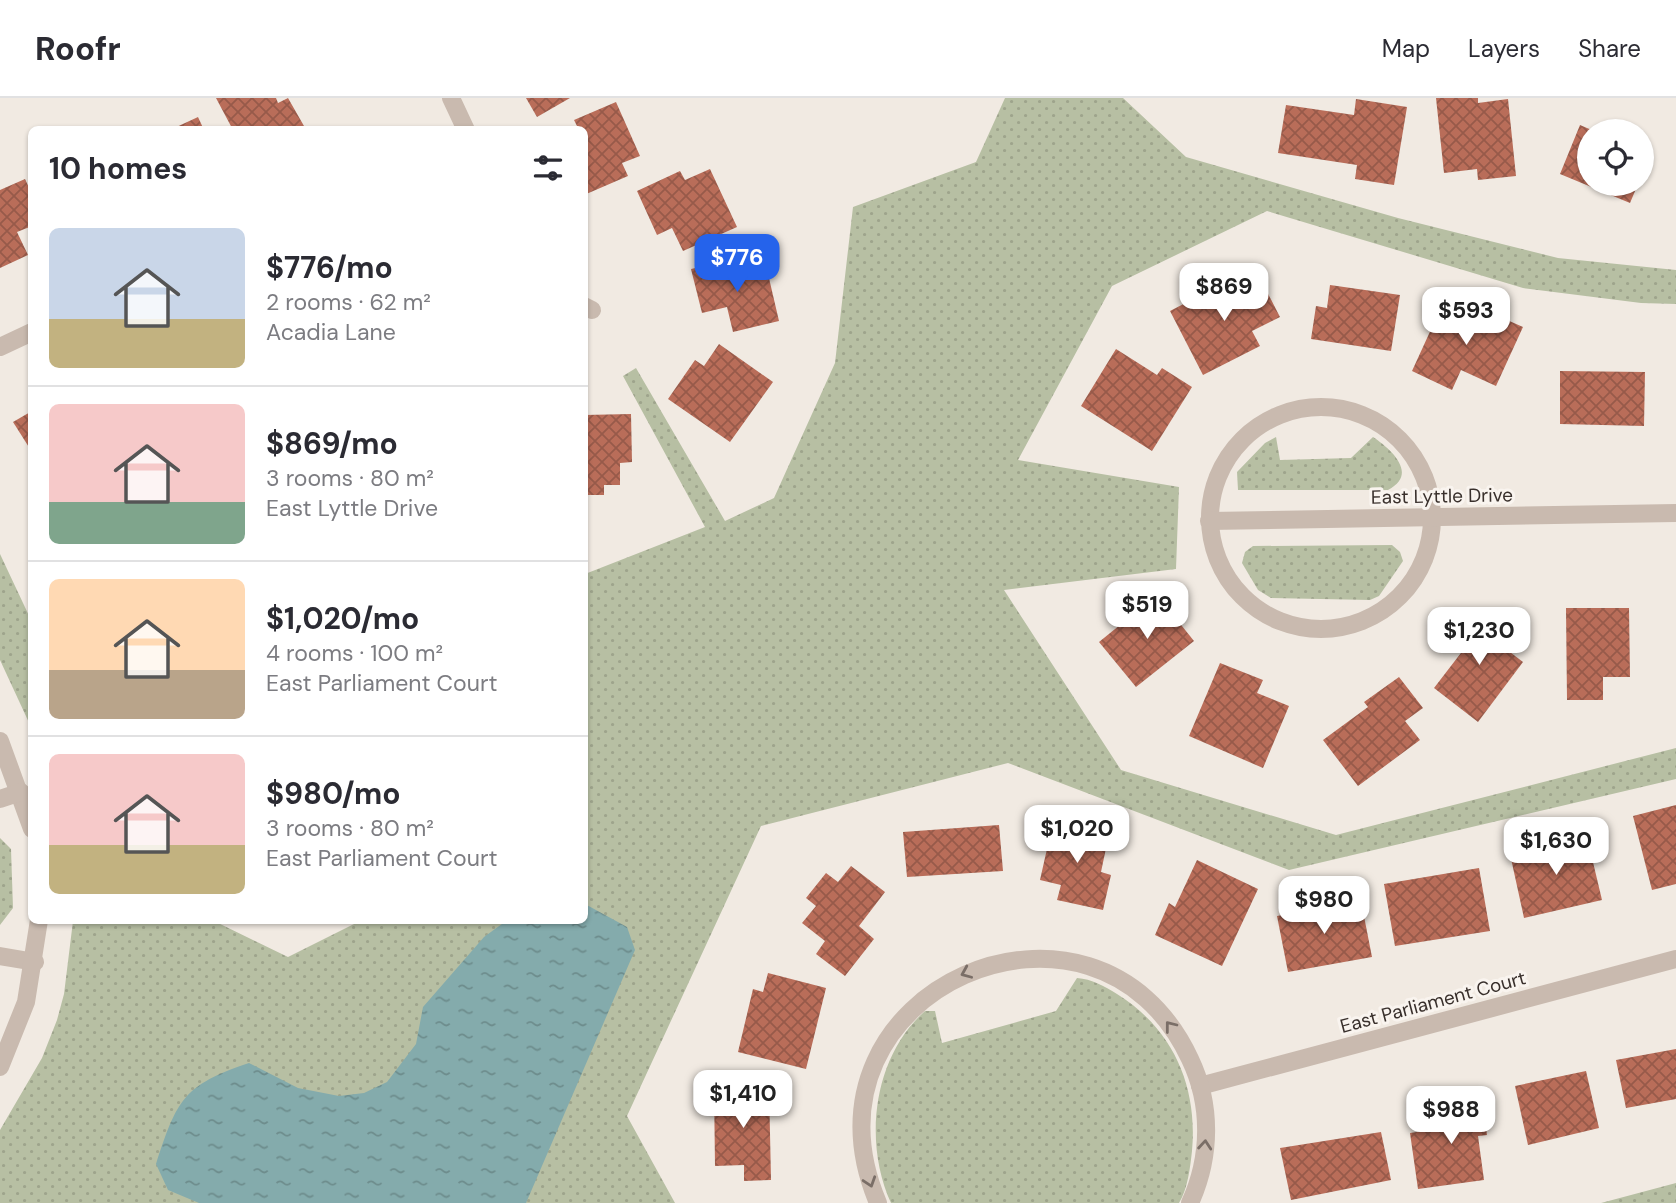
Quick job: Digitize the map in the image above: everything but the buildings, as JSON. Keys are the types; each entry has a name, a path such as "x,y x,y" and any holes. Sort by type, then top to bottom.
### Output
{"street":[{"path":"451,98 461,126"},
{"path":"0,347 28,334"},
{"path":"1307,408 1353,413 1375,422 1394,435 1410,452 1422,472 1432,517 1430,541 1423,562 1396,600 1378,614 1357,623 1311,629 1267,615 1232,585 1220,566 1209,521 1218,475 1245,437 1284,413 1307,408"},
{"name":"East Lyttle Drive","path":"1209,521 1676,513"},
{"path":"0,741 28,817"},
{"path":"0,799 20,792"},
{"path":"0,1067 26,1002 35,962 39,924"},
{"path":"0,956 35,962"},
{"path":"878,1203 863,1148 863,1109 872,1071 890,1035 915,1006 947,982 983,966 1041,958 1080,965 1117,980 1149,1003 1175,1032 1200,1086 1205,1106 1206,1148 1190,1203"},
{"name":"East Parliament Court","path":"1200,1086 1676,958"}],"green space":[{"path":"1005,98 1123,98 1186,157 1398,218 1558,258 1676,270 1676,304 1641,303 1523,288 1267,211 1112,286 1018,460 1179,487 1176,569 1004,590 1121,770 1336,835 1676,748 1676,779 1289,870 1008,763 761,826 627,1116 675,1203 0,1203 0,1130 42,1058 57,1020 64,994 73,924 220,924 288,957 354,924 588,924 588,573 705,527 623,376 636,368 725,521 774,498 835,363 853,207 976,162"},
{"path":"1276,437 1280,460 1351,458 1373,437 1399,462 1401,477 1397,484 1388,490 1238,490 1237,472 1265,443"},
{"path":"1392,545 1400,552 1403,561 1379,596 1370,600 1271,598 1258,590 1242,563 1245,552 1253,546"},
{"path":"0,554 28,614 28,721 0,660"},
{"path":"0,838 11,849 13,908 0,925"},
{"path":"1077,978 1103,986 1137,1008 1167,1042 1178,1061 1191,1104 1193,1127 1189,1171 1185,1191 1179,1203 891,1203 877,1154 878,1101 884,1076 907,1030 925,1011 935,1011 942,1043 1056,1011"},
{"path":"1676,1183 1676,1203 1601,1203"}],"water":[{"path":"588,906 627,927 635,950 526,1203 199,1203 168,1190 156,1164 177,1110 196,1088 210,1079 249,1063 298,1088 339,1096 364,1093 387,1082 416,1044 423,1007 484,937 502,924 588,924"}]}
